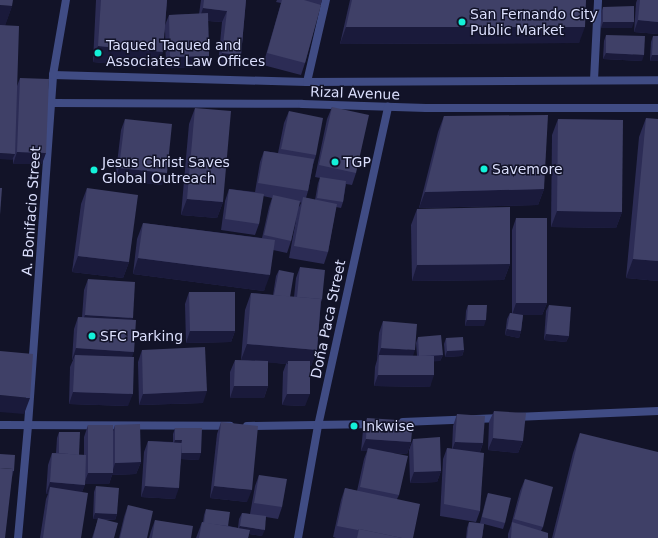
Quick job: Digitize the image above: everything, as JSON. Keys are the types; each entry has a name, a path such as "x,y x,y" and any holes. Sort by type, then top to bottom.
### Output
{"street":[{"name":"A. Bonifacio Street","path":"18,538 28,425 53,75 62,14 66,0"},
{"path":"307,82 326,0"},
{"path":"594,80 598,0"},
{"name":"Rizal Avenue","path":"53,75 307,82 658,80"},
{"name":"Rizal Avenue","path":"52,103 658,108"},
{"name":"Doña Paca Street","path":"298,538 318,426 388,106"},
{"path":"0,425 318,426 658,411"}],"building":[{"path":"0,0 13,0 12,6 0,5"},
{"path":"101,0 167,0 163,52 98,46"},
{"path":"204,0 246,0 241,55 222,53 227,11 203,8"},
{"path":"282,0 304,0 321,5 305,63 267,53"},
{"name":"San Fernando City Public Market","path":"352,0 586,0 585,27 346,27"},
{"path":"640,0 658,0 658,22 638,20"},
{"path":"634,6 634,22 603,22 603,7"},
{"path":"208,13 209,56 170,57 169,15"},
{"path":"0,25 19,26 15,154 0,153"},
{"path":"606,35 645,36 644,55 606,53"},
{"path":"653,36 658,36 658,55 652,55"},
{"path":"20,78 49,79 46,153 17,152"},
{"path":"332,107 369,115 356,173 319,165"},
{"path":"195,108 231,111 223,202 187,199"},
{"path":"289,111 323,118 316,155 281,149"},
{"name":"Savemore","path":"548,115 544,189 425,192 444,116"},
{"path":"646,118 658,119 658,261 633,259"},
{"path":"125,119 172,124 167,173 119,168"},
{"path":"558,119 623,120 622,212 557,211"},
{"path":"264,151 314,159 308,191 258,183"},
{"path":"320,177 346,181 343,202 317,198"},
{"path":"0,188 2,188 0,215"},
{"path":"87,188 138,195 129,262 78,256"},
{"path":"229,189 264,194 259,224 225,219"},
{"path":"273,195 300,201 291,241 264,235"},
{"path":"303,197 337,204 328,252 294,246"},
{"path":"510,207 510,264 417,265 417,209"},
{"path":"516,218 547,218 547,303 516,303"},
{"path":"143,223 275,240 270,275 138,258"},
{"path":"300,267 325,270 322,300 297,297"},
{"path":"279,270 294,273 290,297 274,295"},
{"path":"88,279 135,282 133,318 85,315"},
{"path":"189,292 235,292 235,331 190,331"},
{"path":"251,293 321,299 317,350 247,344"},
{"path":"468,305 487,305 486,320 467,320"},
{"path":"549,305 571,307 569,336 546,334"},
{"path":"510,313 523,315 521,331 507,329"},
{"path":"78,317 136,320 134,352 76,348"},
{"path":"383,321 417,324 415,350 381,348"},
{"path":"441,335 443,355 419,356 418,337"},
{"path":"463,337 464,350 447,351 446,338"},
{"path":"205,347 207,391 143,394 142,350"},
{"path":"0,351 33,354 30,398 0,395"},
{"path":"75,355 134,357 133,394 73,392"},
{"path":"379,355 434,356 434,375 378,375"},
{"path":"235,360 268,361 268,386 234,386"},
{"path":"288,361 310,361 310,394 287,394"},
{"path":"494,411 526,413 523,441 493,438"},
{"path":"457,414 485,416 483,443 455,442"},
{"path":"367,418 413,421 411,442 366,439"},
{"path":"221,422 258,426 252,490 214,486"},
{"path":"140,424 141,462 115,463 115,425"},
{"path":"88,425 113,425 113,473 88,473"},
{"path":"175,428 202,428 201,453 182,453 182,440 175,440"},
{"path":"59,432 80,432 79,455 59,453"},
{"path":"580,433 658,452 658,538 554,538"},
{"path":"440,437 441,471 414,472 413,439"},
{"path":"148,441 182,443 179,488 145,486"},
{"path":"368,448 408,456 399,495 360,487"},
{"path":"447,448 484,453 480,511 444,504"},
{"path":"52,453 86,455 85,485 50,482"},
{"path":"0,454 15,455 14,471 12,471 13,469 0,468"},
{"path":"0,468 13,469 5,538 0,538"},
{"path":"259,475 287,479 282,507 254,503"},
{"path":"525,479 553,487 543,527 514,519"},
{"path":"96,486 119,488 117,514 95,513"},
{"path":"50,487 88,493 81,538 43,538"},
{"path":"345,488 420,504 413,538 402,538 337,526"},
{"path":"488,493 511,498 505,523 482,517"},
{"path":"128,505 153,511 147,538 120,538"},
{"path":"206,509 230,512 228,526 204,523"},
{"path":"242,513 266,516 265,530 240,526"},
{"path":"98,518 118,523 114,538 93,538"},
{"path":"155,520 193,526 191,538 152,538"},
{"path":"202,522 250,530 248,538 199,538"},
{"path":"469,522 484,524 482,538 467,538"},
{"path":"512,522 548,533 548,538 511,538"},
{"path":"359,529 402,538 357,538"}],"place":[{"name":"San Fernando City Public Market","path":"462,22"},
{"name":"Taqued Taqued and Associates Law Offices","path":"98,53"},
{"name":"TGP","path":"335,162"},
{"name":"Savemore","path":"484,169"},
{"name":"Jesus Christ Saves Global Outreach","path":"94,170"},
{"name":"SFC Parking","path":"92,336"},
{"name":"Inkwise","path":"354,426"}]}
